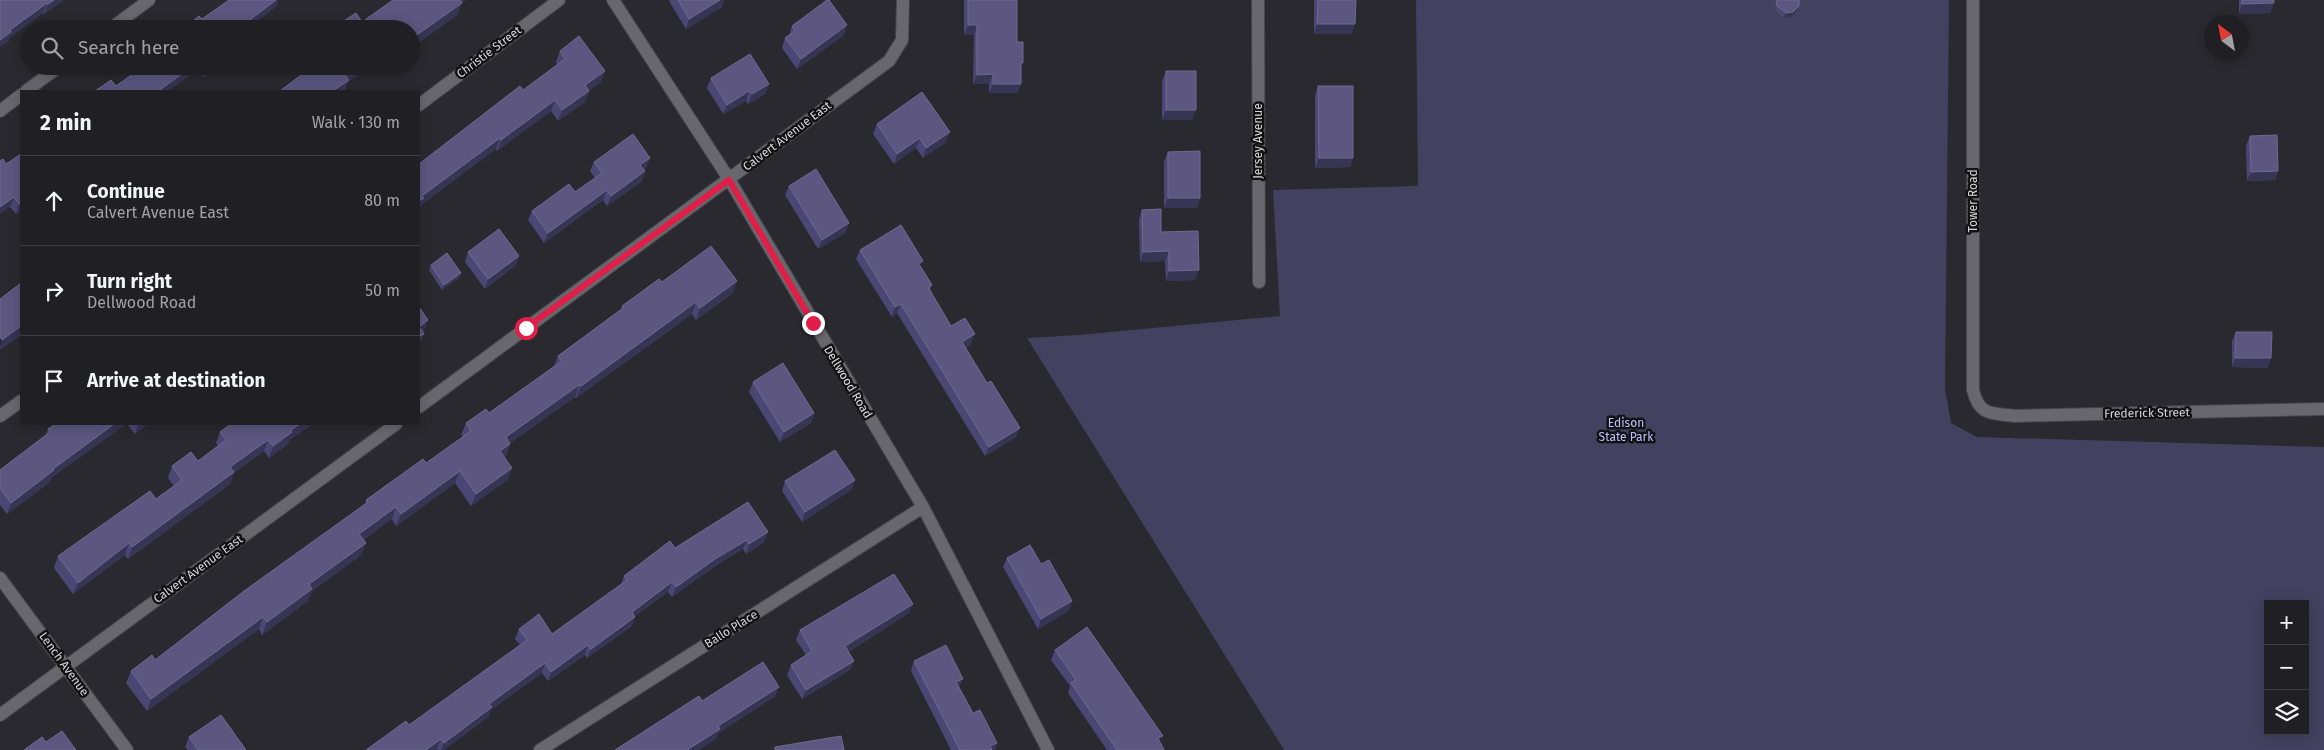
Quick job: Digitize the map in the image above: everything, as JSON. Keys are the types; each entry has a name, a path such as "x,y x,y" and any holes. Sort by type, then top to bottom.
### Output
{"street":[{"path":"122,20 149,0"},
{"name":"Christie Street","path":"420,104 559,0"},
{"name":"Dellwood Road","path":"613,0 729,180 922,507 1048,750"},
{"name":"Jersey Avenue","path":"1258,0 1259,282"},
{"name":"Tower Road","path":"1973,0 1973,390 1975,401"},
{"name":"Calvert Avenue East","path":"420,406 889,61 902,40 904,3"},
{"path":"27,90 48,75"},
{"path":"0,111 20,96"},
{"name":"Frederick Street","path":"1975,401 1982,410 2015,416 2324,409"},
{"path":"0,416 20,402"},
{"name":"Calvert Avenue East","path":"0,715 395,425"},
{"name":"Ballo Place","path":"540,750 922,507"},
{"name":"Lench Avenue","path":"0,578 127,750"}],"green space":[{"name":"Edison State Park","path":"1416,0 1949,0 1945,389 1951,423 1977,437 2324,447 2324,750 1284,750 1027,338 1079,335 1280,316 1273,190 1418,186"}],"building":[{"path":"54,0 24,20 20,20 20,23 10,30 11,32 0,40 0,1"},
{"path":"229,0 276,0 250,20 194,20 199,16 202,19"},
{"path":"393,0 460,0 462,3 420,33 420,20 365,20"},
{"path":"678,0 720,0 689,19"},
{"path":"829,0 847,25 801,59 785,38 795,31 792,26"},
{"path":"968,0 1017,0 1017,42 1023,42 1021,84 993,84 993,74 977,75 977,25 968,25"},
{"path":"1318,0 1356,0 1355,24 1317,24"},
{"path":"1777,0 1799,0 1799,6 1793,12 1786,13 1776,5"},
{"path":"2242,0 2274,0 2274,3 2242,4"},
{"path":"356,13 361,20 345,20"},
{"path":"579,36 605,71 585,85 589,91 562,110 555,100 422,196 424,198 420,200 420,163 520,86 523,90 565,59 560,51"},
{"path":"750,54 769,84 752,94 749,91 727,105 711,78"},
{"path":"1166,71 1196,71 1196,110 1166,110"},
{"path":"131,75 180,75 162,90 96,90 111,80 116,86"},
{"path":"301,75 345,75 349,80 334,90 281,90"},
{"path":"1318,86 1353,86 1353,158 1319,158"},
{"path":"922,92 950,132 926,148 920,138 897,154 877,124"},
{"path":"633,134 650,158 640,165 645,171 611,196 607,190 548,233 532,211 569,184 575,192 602,173 594,162"},
{"path":"2277,135 2278,171 2251,172 2250,136"},
{"path":"1200,151 1200,198 1168,198 1168,152"},
{"path":"20,155 20,204 14,197 0,207 0,161 3,159 6,164"},
{"path":"816,169 849,223 822,240 789,186"},
{"path":"1161,209 1161,232 1198,231 1199,270 1169,271 1169,251 1143,252 1142,210"},
{"path":"901,225 923,261 919,264 932,285 928,287 951,326 965,318 975,334 962,342 987,383 991,381 1020,428 989,447 901,304 895,307 860,250"},
{"path":"499,229 519,256 488,279 468,252"},
{"path":"711,246 737,281 700,308 696,302 581,386 579,385 506,437 510,444 500,451 512,468 476,494 460,471 401,514 396,507 359,534 366,543 309,584 312,589 267,622 263,617 151,699 131,671 152,655 155,660 244,591 368,502 366,500 423,459 426,463 471,431 466,423 486,409 489,413 562,361 558,356 623,308 622,306 659,279 662,282"},
{"path":"447,253 461,273 444,285 431,265"},
{"path":"20,284 20,327 2,340 0,337 0,299"},
{"path":"420,308 428,320 420,326"},
{"path":"420,328 424,334 420,336"},
{"path":"2236,332 2272,332 2271,358 2235,358"},
{"path":"783,363 814,413 784,432 753,382"},
{"path":"54,425 113,425 11,503 0,488 0,470 50,432 48,429"},
{"path":"230,425 298,425 273,446 268,440 230,467 234,472 132,547 129,543 78,583 58,556 150,491 156,499 182,480 172,466 191,452 198,461 226,440 220,432"},
{"path":"835,450 855,480 805,512 785,481"},
{"path":"748,502 768,532 749,544 747,540 715,559 676,587 672,582 632,612 635,617 591,649 588,645 551,672 545,663 489,704 492,707 444,743 441,739 426,750 366,750 406,721 409,725 527,640 519,629 539,614 552,634 627,580 624,576 670,541 675,548"},
{"path":"1030,545 1041,564 1049,560 1072,601 1041,619 1007,558"},
{"path":"894,574 913,604 845,646 854,661 806,690 791,665 812,651 800,630"},
{"path":"1087,627 1163,736 1158,738 1164,750 1117,750 1071,683 1076,680 1055,650"},
{"path":"946,645 963,679 956,682 973,713 980,710 997,743 990,746 992,750 960,750 914,661"},
{"path":"763,662 779,687 718,726 720,729 687,750 615,750 699,696 702,701"},
{"path":"221,715 246,750 198,750 189,737"},
{"path":"62,731 76,750 24,750 42,737 46,742"},
{"path":"841,736 844,750 775,750 775,747"}],"route":[{"path":"526,328 729,180 813,323"}]}
